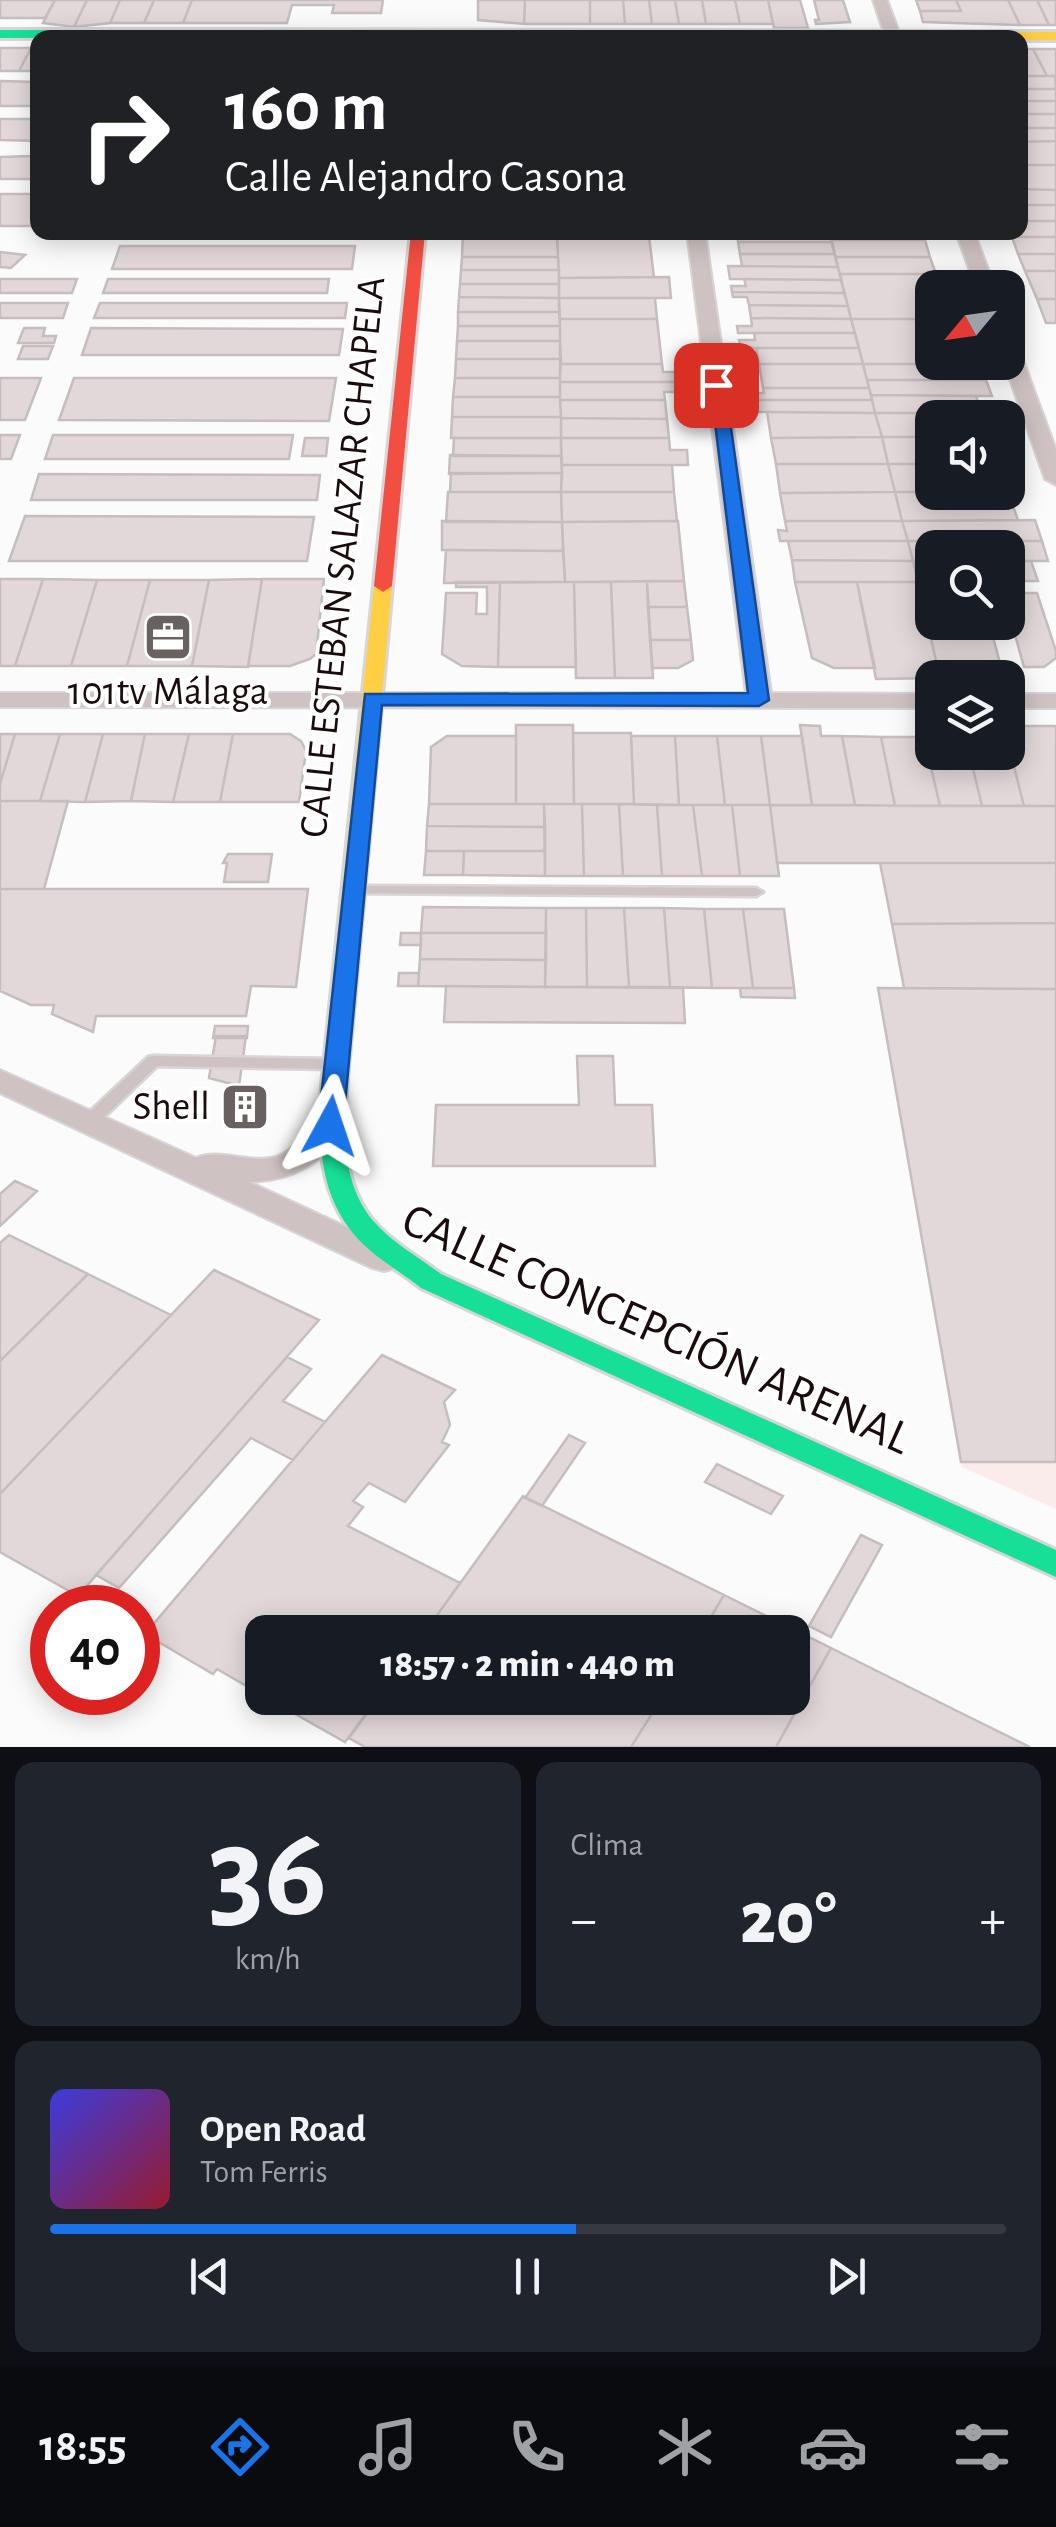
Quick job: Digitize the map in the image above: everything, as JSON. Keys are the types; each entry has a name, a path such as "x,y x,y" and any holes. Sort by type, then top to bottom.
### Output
{"street":[{"path":"880,0 891,30"},
{"path":"0,34 30,34"},
{"path":"1028,36 1056,36"},
{"name":"CALLE ESTEBAN SALAZAR CHAPELA","path":"417,240 330,1126 342,1194 367,1232 431,1281"},
{"path":"697,240 759,700"},
{"path":"968,240 979,270"},
{"path":"1020,380 1056,479"},
{"path":"0,700 915,700"},
{"path":"1025,701 1056,701"},
{"name":"CALLE CONCEPCIÓN ARENAL","path":"0,1080 431,1281 1056,1564"},
{"path":"148,1150 235,1172 277,1168 310,1152 330,1126"}],"lane":[{"name":"CALLE ESTEBAN SALAZAR CHAPELA","path":"352,890 756,892"},
{"path":"89,1122 152,1061 336,1064"}],"shaded area":[{"path":"961,1462 1056,1462 1056,1509 962,1467"}],"building":[{"path":"0,0 55,0 45,18 0,18"},
{"path":"55,0 87,0 74,27 43,23"},
{"path":"87,0 120,0 110,23 74,27"},
{"path":"120,0 154,0 144,23 110,23"},
{"path":"154,0 192,0 183,23 144,23"},
{"path":"192,0 383,0 381,13 332,13 334,5 292,5 287,23 183,23"},
{"path":"478,0 525,0 524,24 478,20"},
{"path":"525,0 590,0 590,24 524,24"},
{"path":"590,0 623,0 625,24 590,24"},
{"path":"623,0 649,0 652,24 625,24"},
{"path":"649,0 675,0 679,24 652,24"},
{"path":"675,0 702,0 706,24 679,24"},
{"path":"702,0 735,0 740,24 706,24"},
{"path":"735,0 768,0 773,24 740,24"},
{"path":"768,0 800,0 808,28 774,28"},
{"path":"814,0 843,0 850,22 816,24 815,20 819,20"},
{"path":"916,0 956,0 961,11 920,11"},
{"path":"956,0 1008,0 1020,25 923,22 920,11 961,11"},
{"path":"1008,0 1037,0 1049,25 1020,25"},
{"path":"1037,0 1056,0 1056,25 1049,25"},
{"path":"0,48 30,48 19,71 0,71"},
{"path":"1028,49 1033,49 1047,76 1028,76"},
{"path":"1033,49 1056,49 1056,76 1047,76"},
{"path":"30,50 30,71 19,71"},
{"path":"1028,76 1055,76 1056,89 1028,89"},
{"path":"0,81 30,82 30,106 0,106"},
{"path":"1028,89 1056,89 1056,101 1028,101"},
{"path":"1028,101 1056,101 1056,114 1028,114"},
{"path":"1028,114 1056,114 1056,128 1028,128"},
{"path":"0,119 30,119 30,141 0,140"},
{"path":"1028,128 1056,128 1056,141 1028,142"},
{"path":"1056,141 1056,165 1028,165 1028,142"},
{"path":"30,156 30,179 0,179 0,157"},
{"path":"1028,165 1056,165 1056,190 1028,189"},
{"path":"1028,189 1056,190 1056,205 1028,205"},
{"path":"0,194 30,194 30,226 0,226"},
{"path":"1028,205 1056,205 1056,221 1028,221"},
{"path":"1028,221 1056,221 1056,237 1028,237"},
{"path":"1056,237 1056,254 1018,254 1013,240"},
{"path":"463,240 557,240 558,257 462,257"},
{"path":"557,240 649,240 654,277 559,278"},
{"path":"738,240 832,242 738,242"},
{"path":"831,240 925,240 930,257 835,257"},
{"path":"738,242 832,242 835,254 740,254"},
{"path":"120,246 355,246 352,269 112,269"},
{"path":"0,252 25,255 11,268 0,267"},
{"path":"740,254 835,254 838,267 742,266"},
{"path":"1018,254 1056,254 1056,271 1025,270"},
{"path":"462,257 558,257 559,270 461,270"},
{"path":"835,257 930,257 935,270 915,270 915,274 840,274"},
{"path":"728,266 838,267 841,280 730,279"},
{"path":"461,270 559,270 559,284 460,284"},
{"path":"1025,271 1056,271 1056,299 1037,299"},
{"path":"840,274 915,274 915,319 851,319"},
{"path":"669,277 671,298 559,298 559,278"},
{"path":"0,279 77,279 72,293 0,293"},
{"path":"108,279 329,279 327,293 103,293"},
{"path":"744,279 841,280 844,293 732,292 731,286 746,286"},
{"path":"460,284 559,284 559,298 459,297"},
{"path":"732,292 844,293 848,306 749,305 747,297 733,297"},
{"path":"459,297 559,298 559,312 458,312"},
{"path":"559,298 655,298 657,319 560,319"},
{"path":"1037,299 1056,299 1056,323 1046,323"},
{"path":"0,303 68,303 63,318 0,318"},
{"path":"100,303 347,303 345,318 94,318"},
{"path":"749,305 848,306 851,319 751,318"},
{"path":"458,312 559,312 560,326 458,326"},
{"path":"751,318 851,319 855,333 738,333 737,326 752,326"},
{"path":"560,319 657,319 662,364 560,364"},
{"path":"851,319 915,319 915,364 863,364"},
{"path":"458,326 560,326 560,341 457,341"},
{"path":"24,328 45,328 43,336 56,336 54,343 18,343"},
{"path":"91,328 343,329 339,355 82,355"},
{"path":"754,333 855,333 859,348 741,348 739,340 755,340"},
{"path":"457,341 560,341 561,359 456,359"},
{"path":"23,346 53,346 48,359 18,359"},
{"path":"756,348 859,348 863,364 759,364"},
{"path":"456,359 561,359 560,378 455,378"},
{"path":"560,364 662,364 663,372 679,372 680,382 560,382"},
{"path":"759,364 863,364 869,388 763,388"},
{"path":"863,364 915,364 915,380 867,380"},
{"path":"0,378 41,378 25,420 0,420"},
{"path":"74,378 336,378 329,421 59,420"},
{"path":"455,378 560,378 560,397 453,397"},
{"path":"867,380 986,380 992,396 871,395"},
{"path":"560,382 680,382 681,392 664,392 665,400 560,400"},
{"path":"763,388 869,388 872,400 749,400 748,393 764,393"},
{"path":"871,395 976,396 977,400 915,400 915,413 875,413"},
{"path":"453,397 560,397 561,417 452,417"},
{"path":"560,400 665,400 667,419 561,418"},
{"path":"749,400 872,400 875,413 751,412"},
{"path":"767,412 875,413 882,437 771,438"},
{"path":"875,413 915,413 915,437 882,437"},
{"path":"452,417 561,417 561,438 451,438"},
{"path":"561,418 667,419 669,438 561,438"},
{"path":"0,435 20,435 11,459 0,459"},
{"path":"53,435 293,435 289,459 45,459"},
{"path":"882,437 915,437 915,464 888,464"},
{"path":"882,437 888,464 776,464 771,438"},
{"path":"305,438 328,438 326,456 302,456"},
{"path":"454,438 561,438 561,456 453,456"},
{"path":"561,438 669,438 670,450 687,450 688,465 562,465"},
{"path":"450,455 561,456 562,473 449,474"},
{"path":"776,464 888,464 895,492 780,493"},
{"path":"888,464 915,464 915,492 895,492"},
{"path":"562,465 672,465 674,492 561,492"},
{"path":"451,473 562,473 561,492 450,492"},
{"path":"39,474 320,475 317,500 31,500"},
{"path":"448,492 561,492 562,522 446,522"},
{"path":"561,492 674,492 677,521 562,522"},
{"path":"895,492 902,521 785,521 780,493"},
{"path":"895,492 915,492 915,510 1014,510 1018,520 902,521"},
{"path":"25,516 314,517 307,561 9,561"},
{"path":"1035,520 1042,541 1025,541 1025,530 915,530 915,541 908,541 902,521"},
{"path":"442,521 562,522 563,551 442,550"},
{"path":"678,521 684,581 565,582 562,522"},
{"path":"785,521 902,521 908,541 780,541 778,530 787,531"},
{"path":"788,541 908,541 913,561 792,560"},
{"path":"908,541 915,541 913,561"},
{"path":"1025,541 1042,541 1048,561 1025,561"},
{"path":"446,550 563,551 565,582 444,583"},
{"path":"792,560 913,561 915,569 915,582 795,582"},
{"path":"1025,561 1031,561 1038,581 1025,581"},
{"path":"0,579 43,579 15,666 0,666"},
{"path":"43,579 97,580 71,666 15,666"},
{"path":"262,579 324,579 316,654 310,659 290,666 248,666"},
{"path":"262,579 248,667 192,666 209,580"},
{"path":"97,580 150,580 127,666 71,666"},
{"path":"150,580 209,580 192,666 127,666"},
{"path":"647,581 653,678 615,678 611,582"},
{"path":"647,581 684,581 687,607 648,607"},
{"path":"456,582 500,582 498,667 462,666 442,654 446,593 477,593 476,614 487,614 487,587 456,587"},
{"path":"500,582 574,582 576,667 498,667"},
{"path":"574,582 611,582 615,678 576,678"},
{"path":"795,582 857,582 875,668 834,668 812,658"},
{"path":"857,582 915,582 915,640 931,640 936,660 915,660 915,678 876,679"},
{"path":"1025,593 1037,593 1056,658 1044,667 1025,667 1016,640 1025,640"},
{"path":"648,607 687,607 691,640 650,640"},
{"path":"650,640 691,640 693,660 678,668 652,668"},
{"path":"931,640 994,640 999,660 936,660"},
{"path":"516,725 573,725 574,804 516,804"},
{"path":"800,725 820,726 821,736 842,736 855,805 812,805"},
{"path":"1025,726 1056,726 1056,806 1024,806 1015,770 1025,770"},
{"path":"573,733 631,733 634,804 574,804"},
{"path":"0,734 15,734 0,784"},
{"path":"15,734 60,734 40,801 0,801 0,784"},
{"path":"60,734 103,734 85,802 40,801"},
{"path":"103,734 145,734 131,801 85,802"},
{"path":"145,734 189,734 173,802 131,801"},
{"path":"189,734 233,734 220,802 173,802"},
{"path":"233,734 290,734 301,741 306,751 299,802 220,802"},
{"path":"447,736 516,736 516,804 429,804 431,747"},
{"path":"631,736 675,736 679,805 634,804"},
{"path":"675,736 717,736 725,805 679,805"},
{"path":"717,736 761,736 770,805 725,805"},
{"path":"761,736 802,736 812,805 770,805"},
{"path":"842,736 881,737 895,806 855,805"},
{"path":"881,737 915,737 915,770 932,770 940,806 895,806"},
{"path":"932,770 973,770 982,806 940,806"},
{"path":"973,770 1015,770 1024,806 982,806"},
{"path":"0,801 68,801 44,889 0,889"},
{"path":"429,804 544,804 545,827 427,826"},
{"path":"544,804 582,804 584,876 545,876"},
{"path":"582,804 619,804 623,876 584,876"},
{"path":"619,804 657,805 662,876 623,876"},
{"path":"657,805 693,805 702,876 662,876"},
{"path":"693,805 732,805 740,876 702,876"},
{"path":"732,805 770,805 779,876 740,876"},
{"path":"770,805 1056,806 1056,863 777,863"},
{"path":"427,826 545,827 545,851 426,851"},
{"path":"426,851 464,851 463,875 424,875"},
{"path":"464,851 545,851 545,876 463,875"},
{"path":"228,854 272,854 268,882 224,882 227,863 223,863"},
{"path":"880,863 1056,863 1056,923 892,924"},
{"path":"0,889 308,889 296,987 251,986 246,1016 96,1016 93,1032 52,1014 54,1005 31,1005 0,991"},
{"path":"423,907 546,908 546,933 421,933"},
{"path":"546,908 586,908 587,987 545,987"},
{"path":"586,908 624,908 629,987 587,987"},
{"path":"624,908 664,908 670,987 629,987"},
{"path":"664,908 704,909 712,988 670,987"},
{"path":"704,909 743,909 753,988 712,988"},
{"path":"743,909 784,909 794,988 753,988"},
{"path":"1056,923 1056,989 904,988 892,924"},
{"path":"401,933 421,933 421,945 400,945"},
{"path":"421,933 546,933 546,960 420,959"},
{"path":"420,959 546,960 545,987 418,986"},
{"path":"399,973 419,973 418,986 398,986"},
{"path":"446,986 683,988 685,1023 444,1022"},
{"path":"740,988 794,988 795,998 741,997"},
{"path":"878,988 1056,989 1056,1462 961,1462"},
{"path":"215,1026 248,1026 247,1038 213,1038"},
{"path":"216,1036 246,1036 239,1086 209,1078"},
{"path":"577,1056 613,1056 615,1105 652,1105 655,1166 433,1166 436,1105 579,1105"},
{"name":"Shell","path":"232,1093 262,1093 258,1122 227,1121"},
{"path":"15,1181 37,1191 0,1226 0,1194"},
{"path":"9,1235 88,1274 0,1361 0,1243"},
{"path":"214,1270 319,1320 88,1585 58,1585 0,1552 0,1494"},
{"path":"88,1274 171,1315 0,1494 0,1361"},
{"path":"382,1355 455,1390 444,1402 450,1425 442,1442 449,1445 405,1502 369,1483 353,1501 363,1507 348,1526 460,1583 437,1615 245,1615 245,1685 217,1669 213,1674 160,1643 160,1616"},
{"path":"287,1357 311,1369 283,1401 325,1422 293,1460 251,1438 122,1585 96,1575"},
{"path":"569,1435 585,1443 542,1506 525,1498"},
{"path":"717,1464 783,1496 771,1514 705,1482"},
{"path":"523,1496 724,1595 712,1615 437,1615"},
{"path":"861,1535 882,1545 831,1637 810,1624"},
{"path":"724,1595 764,1615 712,1615"},
{"path":"810,1638 831,1648 810,1686"},
{"path":"831,1648 1030,1747 776,1747 794,1715 810,1715 810,1686"},
{"path":"297,1715 365,1715 345,1742"},
{"path":"366,1715 651,1715 631,1747 365,1747 349,1738"},
{"path":"651,1715 794,1715 776,1747 631,1747"}],"traffic: fast":[{"path":"0,34 30,34"},
{"path":"338,1046 332,1119 342,1192 368,1233 431,1281 1056,1564"}],"traffic: slow":[{"path":"1028,36 1056,36"},
{"path":"338,1046 383,586"}],"traffic: jam":[{"path":"383,586 417,240"}],"place":[{"name":"101tv Málaga","path":"168,637"},
{"name":"Shell","path":"245,1107"}],"route":[{"path":"330,1126 372,699 759,700 716,385"}]}
